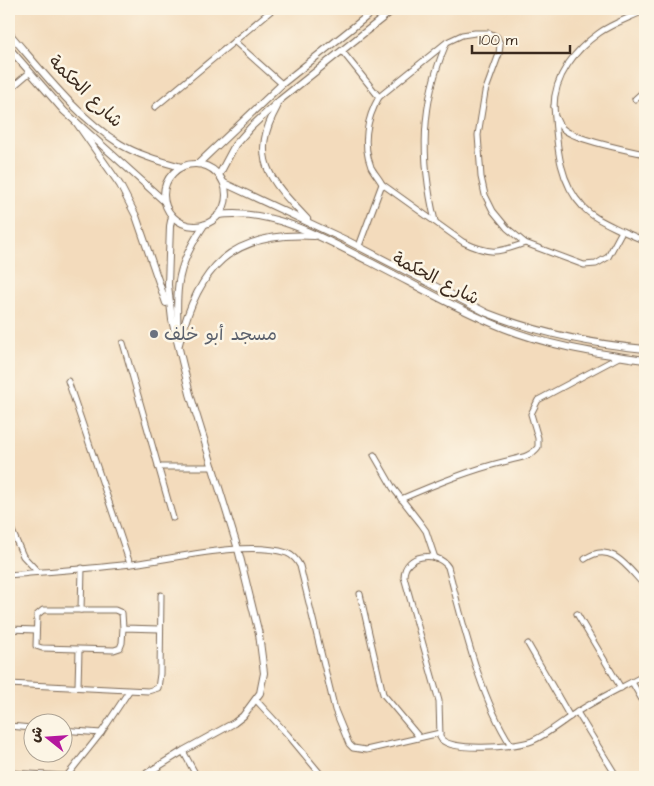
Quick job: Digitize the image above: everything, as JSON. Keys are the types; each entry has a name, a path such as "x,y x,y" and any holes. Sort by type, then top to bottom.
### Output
{"street":[{"path":"155,107 273,9"},
{"path":"198,164 282,84 376,9"},
{"path":"219,175 241,137 280,100 394,9"},
{"path":"645,10 601,32 585,44 560,75 554,106 562,172 582,206 595,217 645,241"},
{"name":"شارع الحكمة","path":"9,33 59,90 120,144 180,167"},
{"path":"526,243 502,251 477,249 463,242 382,184 371,167 367,148 367,130 371,112 379,97 447,42 462,35 475,33 489,34 497,38 500,44 499,54 485,92 478,135 481,177 485,195 493,211 507,228 526,243 584,265 596,264 608,257 617,244 622,231"},
{"path":"234,41 282,84"},
{"path":"435,222 426,169 426,119 430,90 437,65 447,42"},
{"name":"شارع الحكمة","path":"9,48 29,73 76,122 164,201"},
{"path":"342,50 379,97"},
{"path":"9,90 29,73"},
{"path":"635,99 645,90"},
{"path":"280,100 266,129 264,155 268,170 276,183 310,222"},
{"path":"554,106 556,119 562,128 569,132 592,141 645,154"},
{"path":"76,122 107,164 136,216 172,320"},
{"path":"198,164 209,167 219,175 224,183 225,200 218,216 204,224 187,225 172,216 164,201 166,184 172,174 180,167 198,164"},
{"name":"شارع الحكمة","path":"224,183 359,246 487,313 531,329 578,340 645,349"},
{"path":"359,246 382,184"},
{"name":"شارع الحكمة","path":"218,216 245,214 280,221 320,237 495,325 566,347 645,360"},
{"path":"141,777 234,723 248,711 256,700 263,683 263,660 259,634 238,549 190,394 172,320 168,295 168,272 172,216"},
{"path":"180,356 176,310 178,282 185,256 204,224"},
{"path":"179,344 188,313 200,286 212,268 233,252 268,237 320,237"},
{"path":"123,343 173,518"},
{"path":"401,499 440,482 531,454 538,447 538,438 531,414 538,400 620,356"},
{"path":"68,381 130,564"},
{"path":"374,455 401,499 426,532 435,558"},
{"path":"158,467 213,467"},
{"path":"9,524 23,556 38,572"},
{"path":"9,575 130,564 238,549 288,554 297,561 303,578 335,710 344,737 351,747 366,750 440,733"},
{"path":"585,559 595,553 608,552 620,560 645,586"},
{"path":"511,745 500,729 480,676 448,568 445,563 435,558 424,557 414,560 406,568 404,577 439,701 442,742 454,746 468,747 511,745 533,740 577,712 645,675"},
{"path":"81,610 82,568"},
{"path":"360,594 384,694 419,737"},
{"path":"9,684 78,686 148,692 158,688 160,674 161,595"},
{"path":"43,610 118,611 123,615 123,628 122,643 120,648 117,649 79,650 38,647 36,642 37,615 43,610"},
{"path":"577,614 621,688"},
{"path":"123,628 160,629"},
{"path":"9,629 36,630"},
{"path":"528,644 570,717"},
{"path":"78,686 79,650"},
{"path":"632,682 645,705"},
{"path":"9,773 66,777 101,733 129,691"},
{"path":"256,700 288,734 323,777"},
{"path":"577,712 617,777"},
{"path":"9,726 22,727"},
{"path":"72,731 101,733"},
{"path":"183,751 197,777"}],"place":[{"name":"مسجد أبو خلف","path":"154,334"}]}
